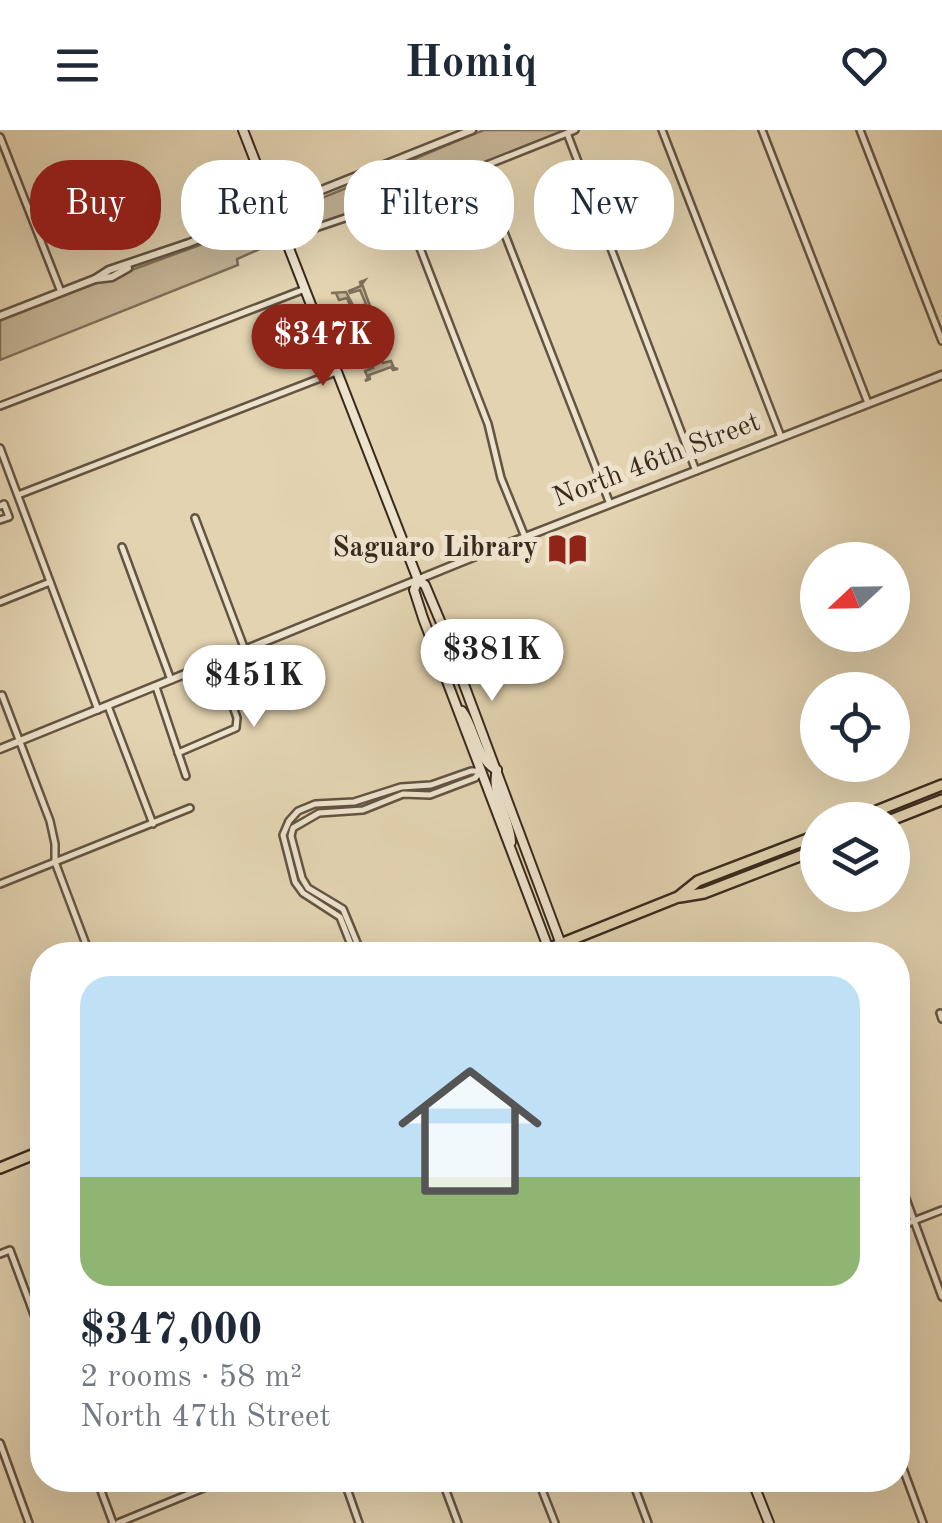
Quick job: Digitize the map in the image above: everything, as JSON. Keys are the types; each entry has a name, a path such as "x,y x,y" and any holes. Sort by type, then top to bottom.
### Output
{"main road":[{"path":"243,130 255,160"},
{"path":"290,250 418,580 425,585 436,610 561,942"},
{"path":"418,580 414,590 546,942"},
{"path":"456,704 469,720 485,762 497,770"},
{"path":"497,770 494,784 510,828 511,851"},
{"path":"899,802 942,785"},
{"path":"910,812 942,800"},
{"path":"678,897 698,881 800,842"},
{"path":"564,942 678,897 704,893 800,856"},
{"path":"0,1168 30,1156"},
{"path":"757,1492 769,1523"}],"street":[{"path":"324,188 454,133 472,130"},
{"path":"662,130 781,437"},
{"path":"762,130 868,403"},
{"path":"860,130 942,340"},
{"path":"499,160 571,131 696,470"},
{"path":"0,137 60,292"},
{"path":"0,316 95,279 112,277 181,246"},
{"path":"421,250 488,424 501,478 525,537"},
{"path":"511,250 610,504"},
{"path":"0,406 305,289"},
{"path":"18,495 336,372"},
{"name":"North 46th Street","path":"0,749 525,537 942,375"},
{"path":"0,448 98,710"},
{"path":"0,506 4,504 9,517 0,520"},
{"path":"195,518 246,650"},
{"path":"122,547 171,680"},
{"path":"0,602 50,582"},
{"path":"178,754 236,728 230,698 232,678 225,658"},
{"path":"156,686 186,776"},
{"path":"2,695 50,821 55,862 85,942"},
{"path":"108,706 153,824"},
{"path":"355,942 344,909 308,888 302,878 291,836 293,828 318,812 363,810 404,794 430,795 475,778 482,771"},
{"path":"909,798 913,811"},
{"path":"0,884 190,808"},
{"path":"910,1210 942,1297"},
{"path":"910,1223 942,1210"},
{"path":"0,1254 10,1250 30,1304"},
{"path":"0,1443 29,1523"},
{"path":"910,1488 923,1523"},
{"path":"102,1492 115,1523 193,1492"},
{"path":"348,1492 359,1523"},
{"path":"446,1492 458,1523"},
{"path":"542,1492 554,1523"},
{"path":"636,1492 648,1523"}],"shaded area":[{"path":"484,130 567,130 491,160 413,160"},
{"path":"342,190 344,215 324,222 324,197"},
{"path":"186,250 258,250 237,259 238,265 0,360 0,318"},
{"path":"365,280 362,284 381,336 374,339 383,363 391,361 398,369 393,370 391,367 369,375 370,379 365,381 365,371 373,368 366,343 347,298 339,300 336,293 331,293 346,292 355,309 366,304 360,290 349,291"}],"place":[{"name":"Saguaro Library","path":"568,549"}]}
